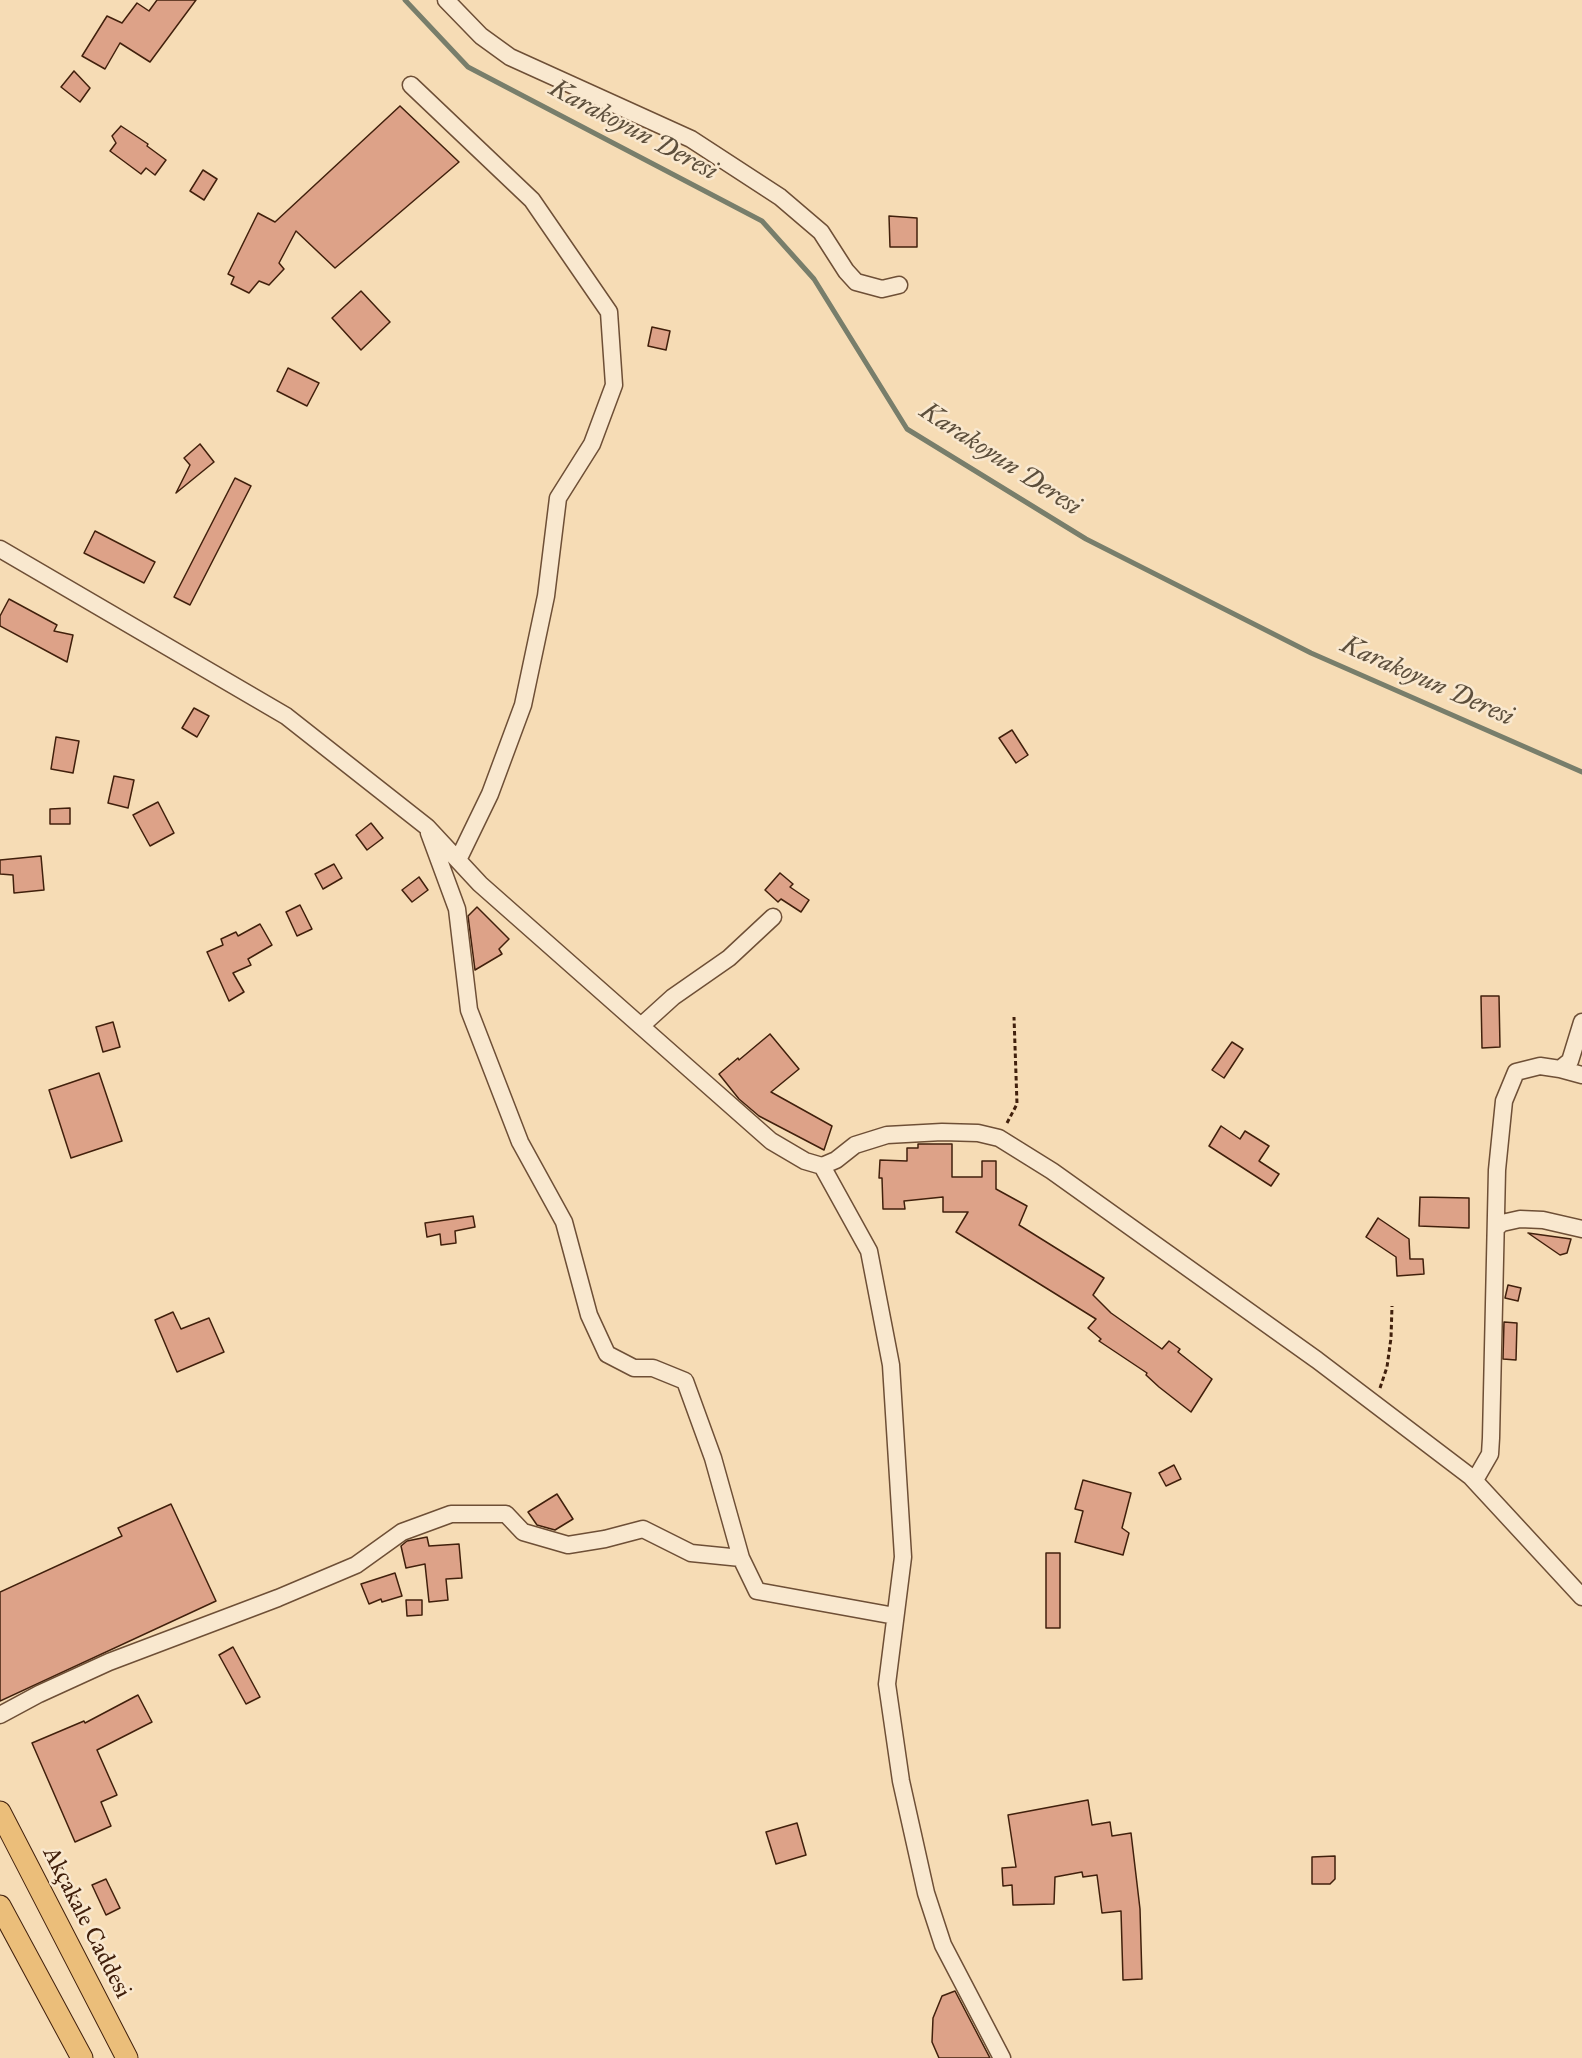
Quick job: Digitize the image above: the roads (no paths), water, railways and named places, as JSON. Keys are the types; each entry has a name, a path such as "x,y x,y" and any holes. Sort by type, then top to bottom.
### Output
{"main road":[{"name":"Akçakale Caddesi","path":"0,1812 128,2058"},
{"path":"0,1906 82,2058"}],"street":[{"path":"446,0 481,36 510,57 691,139 780,197 821,232 846,271 856,282 882,289 899,285"},
{"path":"411,85 532,200 609,312 614,385 592,444 558,498 546,596 523,705 490,794 458,860"},
{"path":"0,549 286,716 427,827 480,884 771,1141 806,1161 822,1166 836,1160 855,1145 887,1135 942,1132 978,1133 999,1138 1071,1184 1317,1360 1474,1480 1582,1597"},
{"path":"427,827 457,909 470,1010 520,1142 564,1222 589,1315 607,1354 634,1368 653,1368 685,1381 713,1458 741,1558 757,1591 895,1616"},
{"path":"640,1026 673,997 729,958 774,917"},
{"path":"1560,1069 1570,1061 1582,1022"},
{"path":"1474,1480 1490,1454 1497,1170 1503,1101 1516,1072 1539,1066 1582,1075"},
{"path":"822,1166 869,1251 891,1365 903,1557 887,1683 901,1781 926,1893 943,1946 1002,2058"},
{"path":"1496,1228 1502,1223 1520,1219 1543,1220 1582,1229"},
{"path":"0,1714 109,1662 278,1598 356,1565 402,1532 451,1514 506,1514 523,1532 568,1545 605,1539 643,1529 691,1553 741,1558"}],"waterway":[{"name":"Karakoyun Deresi","path":"405,0 468,67 762,221 814,279 907,429 1086,539 1311,653 1582,772"}]}
